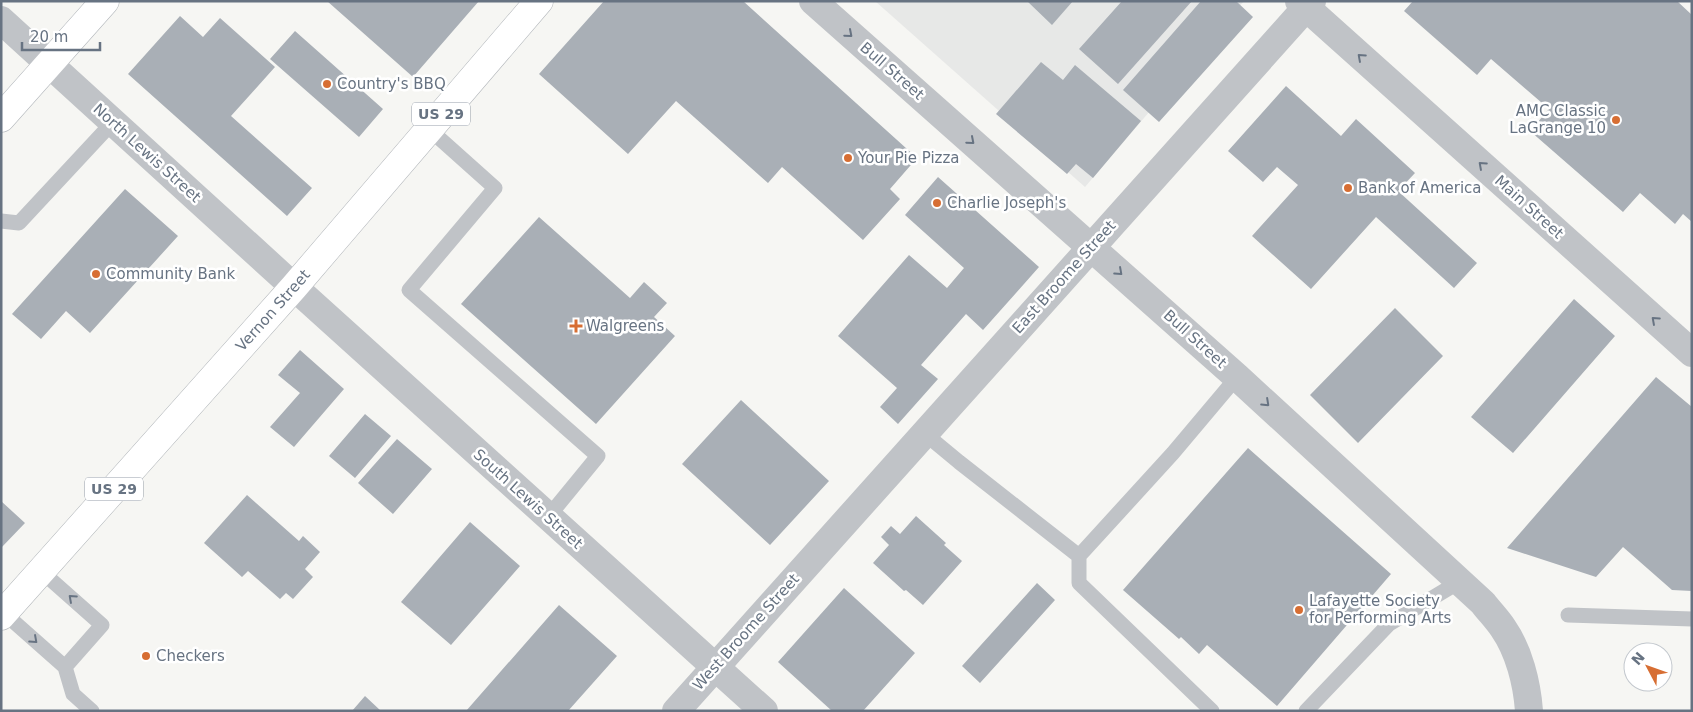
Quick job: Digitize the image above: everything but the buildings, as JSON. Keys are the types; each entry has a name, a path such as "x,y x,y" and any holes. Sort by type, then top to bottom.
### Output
{"main road":[{"path":"1,118 105,1"},
{"name":"Vernon Street","path":"2,614 294,287 429,129 533,3"}],"street":[{"name":"Bull Street","path":"813,1 1237,377 1483,603 1503,628 1516,653 1528,699 1529,711"},
{"name":"East Broome Street","path":"817,552 1091,247 1305,3"},
{"name":"Main Street","path":"1305,3 1692,353"},
{"name":"North Lewis Street","path":"1,20 294,287"},
{"name":"South Lewis Street","path":"294,287 764,711"},
{"name":"West Broome Street","path":"676,711 817,552"}],"lane":[{"path":"1,221 20,223 113,122"},
{"path":"429,129 495,188 409,290 598,456 548,517"},
{"path":"1212,711 1079,583 1079,556 1173,453 1237,377"},
{"path":"924,433 1079,556"},
{"path":"41,571 102,625 65,667"},
{"path":"1306,711 1389,624 1459,582"},
{"path":"2,614 65,667 73,694 92,711"},
{"path":"1568,615 1692,619"}],"shaded area":[{"path":"875,1 1244,1 1085,187"}],"place":[{"name":"Country's BBQ","path":"327,84"},
{"name":"AMC Classic LaGrange 10","path":"1616,120"},
{"name":"Your Pie Pizza","path":"848,158"},
{"name":"Bank of America","path":"1348,188"},
{"name":"Charlie Joseph's","path":"937,203"},
{"name":"Community Bank","path":"96,274"},
{"name":"Walgreens","path":"576,326"},
{"name":"Lafayette Society for Performing Arts","path":"1299,610"},
{"name":"Checkers","path":"146,656"}]}
